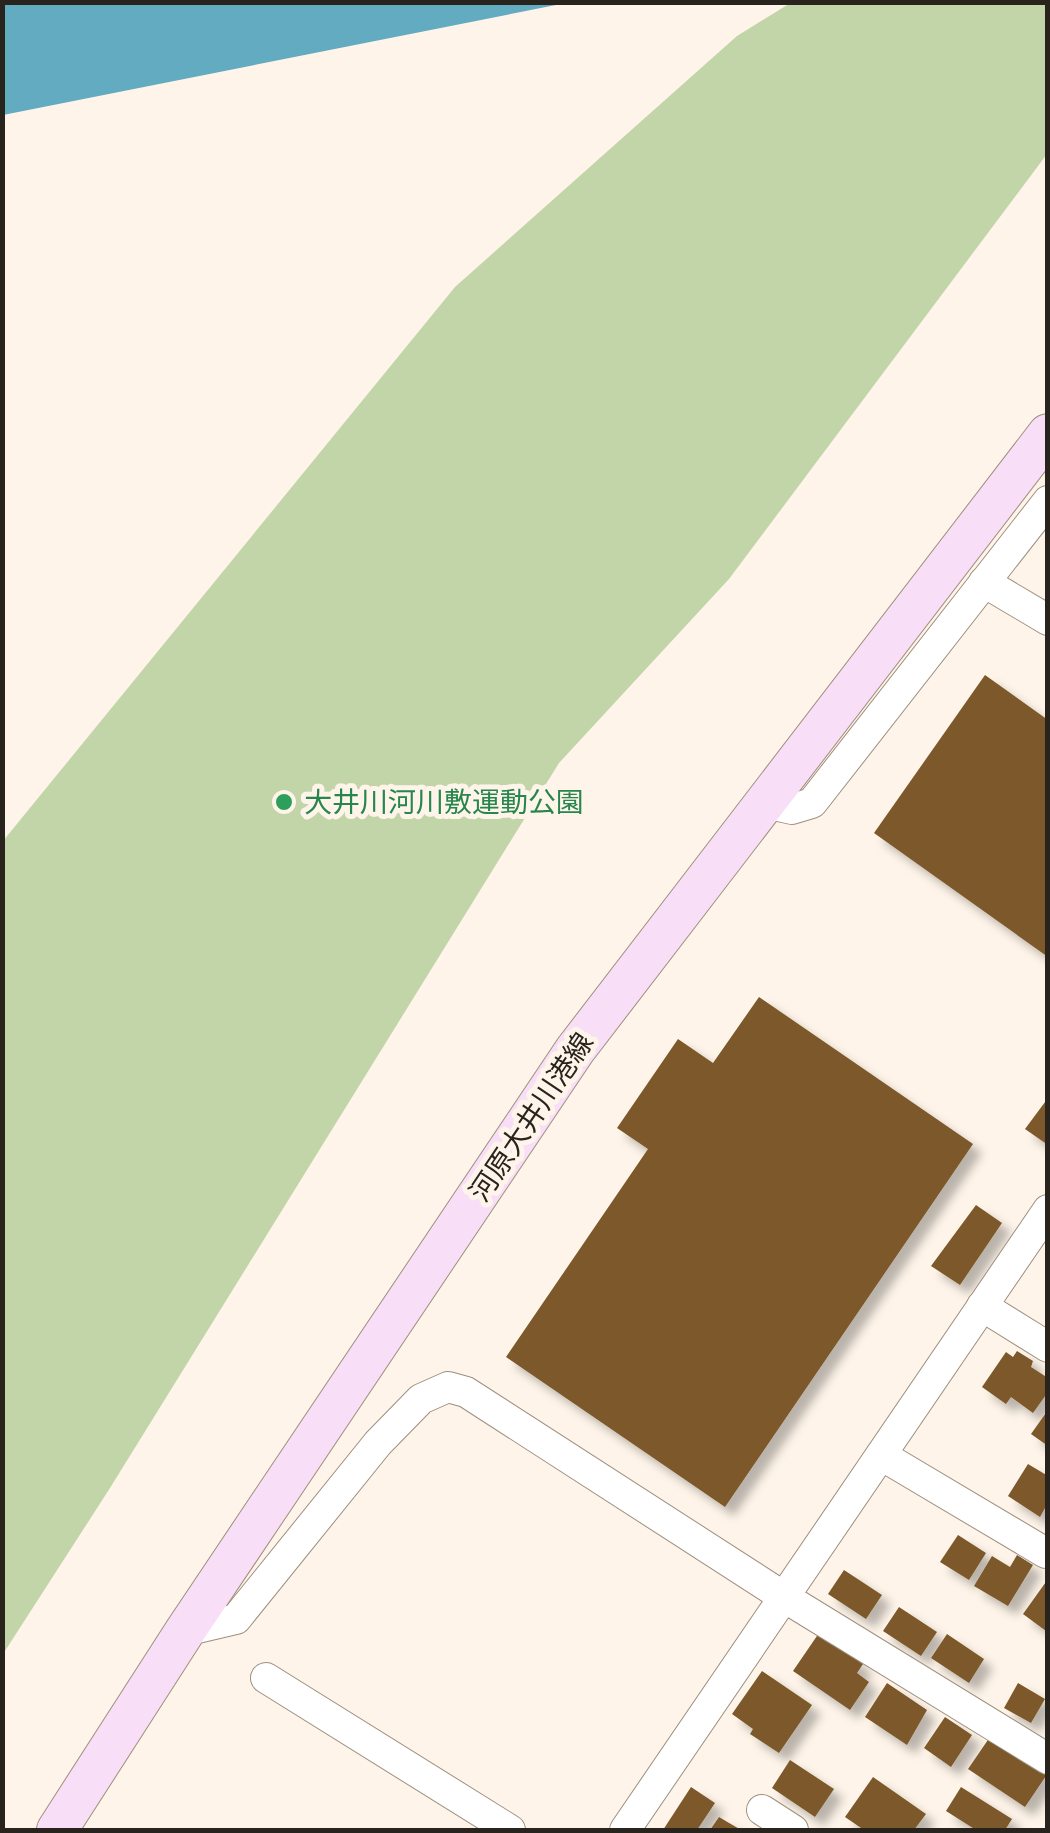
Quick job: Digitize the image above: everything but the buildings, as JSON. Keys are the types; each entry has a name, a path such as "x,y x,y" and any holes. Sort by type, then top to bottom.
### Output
{"main road":[{"name":"河原大井川港線","path":"57,1830 185,1631 574,1050 1048,434"}],"street":[{"path":"764,803 792,809 812,803 1048,501"},
{"path":"984,582 1048,620"},
{"path":"625,1830 1048,1210"},
{"path":"982,1306 1048,1347"},
{"path":"185,1631 236,1619 378,1443 421,1398 448,1387 466,1392 784,1597 1048,1758"},
{"path":"880,1455 1046,1553"},
{"path":"266,1678 510,1830"},
{"path":"762,1810 794,1830"}],"green space":[{"name":"大井川河川敷運動公園","path":"792,2 1047,3 1047,154 729,579 559,763 3,1654 3,841 455,287 737,36"}],"water":[{"path":"3,2 566,2 566,3 3,115"}],"place":[{"name":"大井川河川敷運動公園","path":"284,802"}]}
